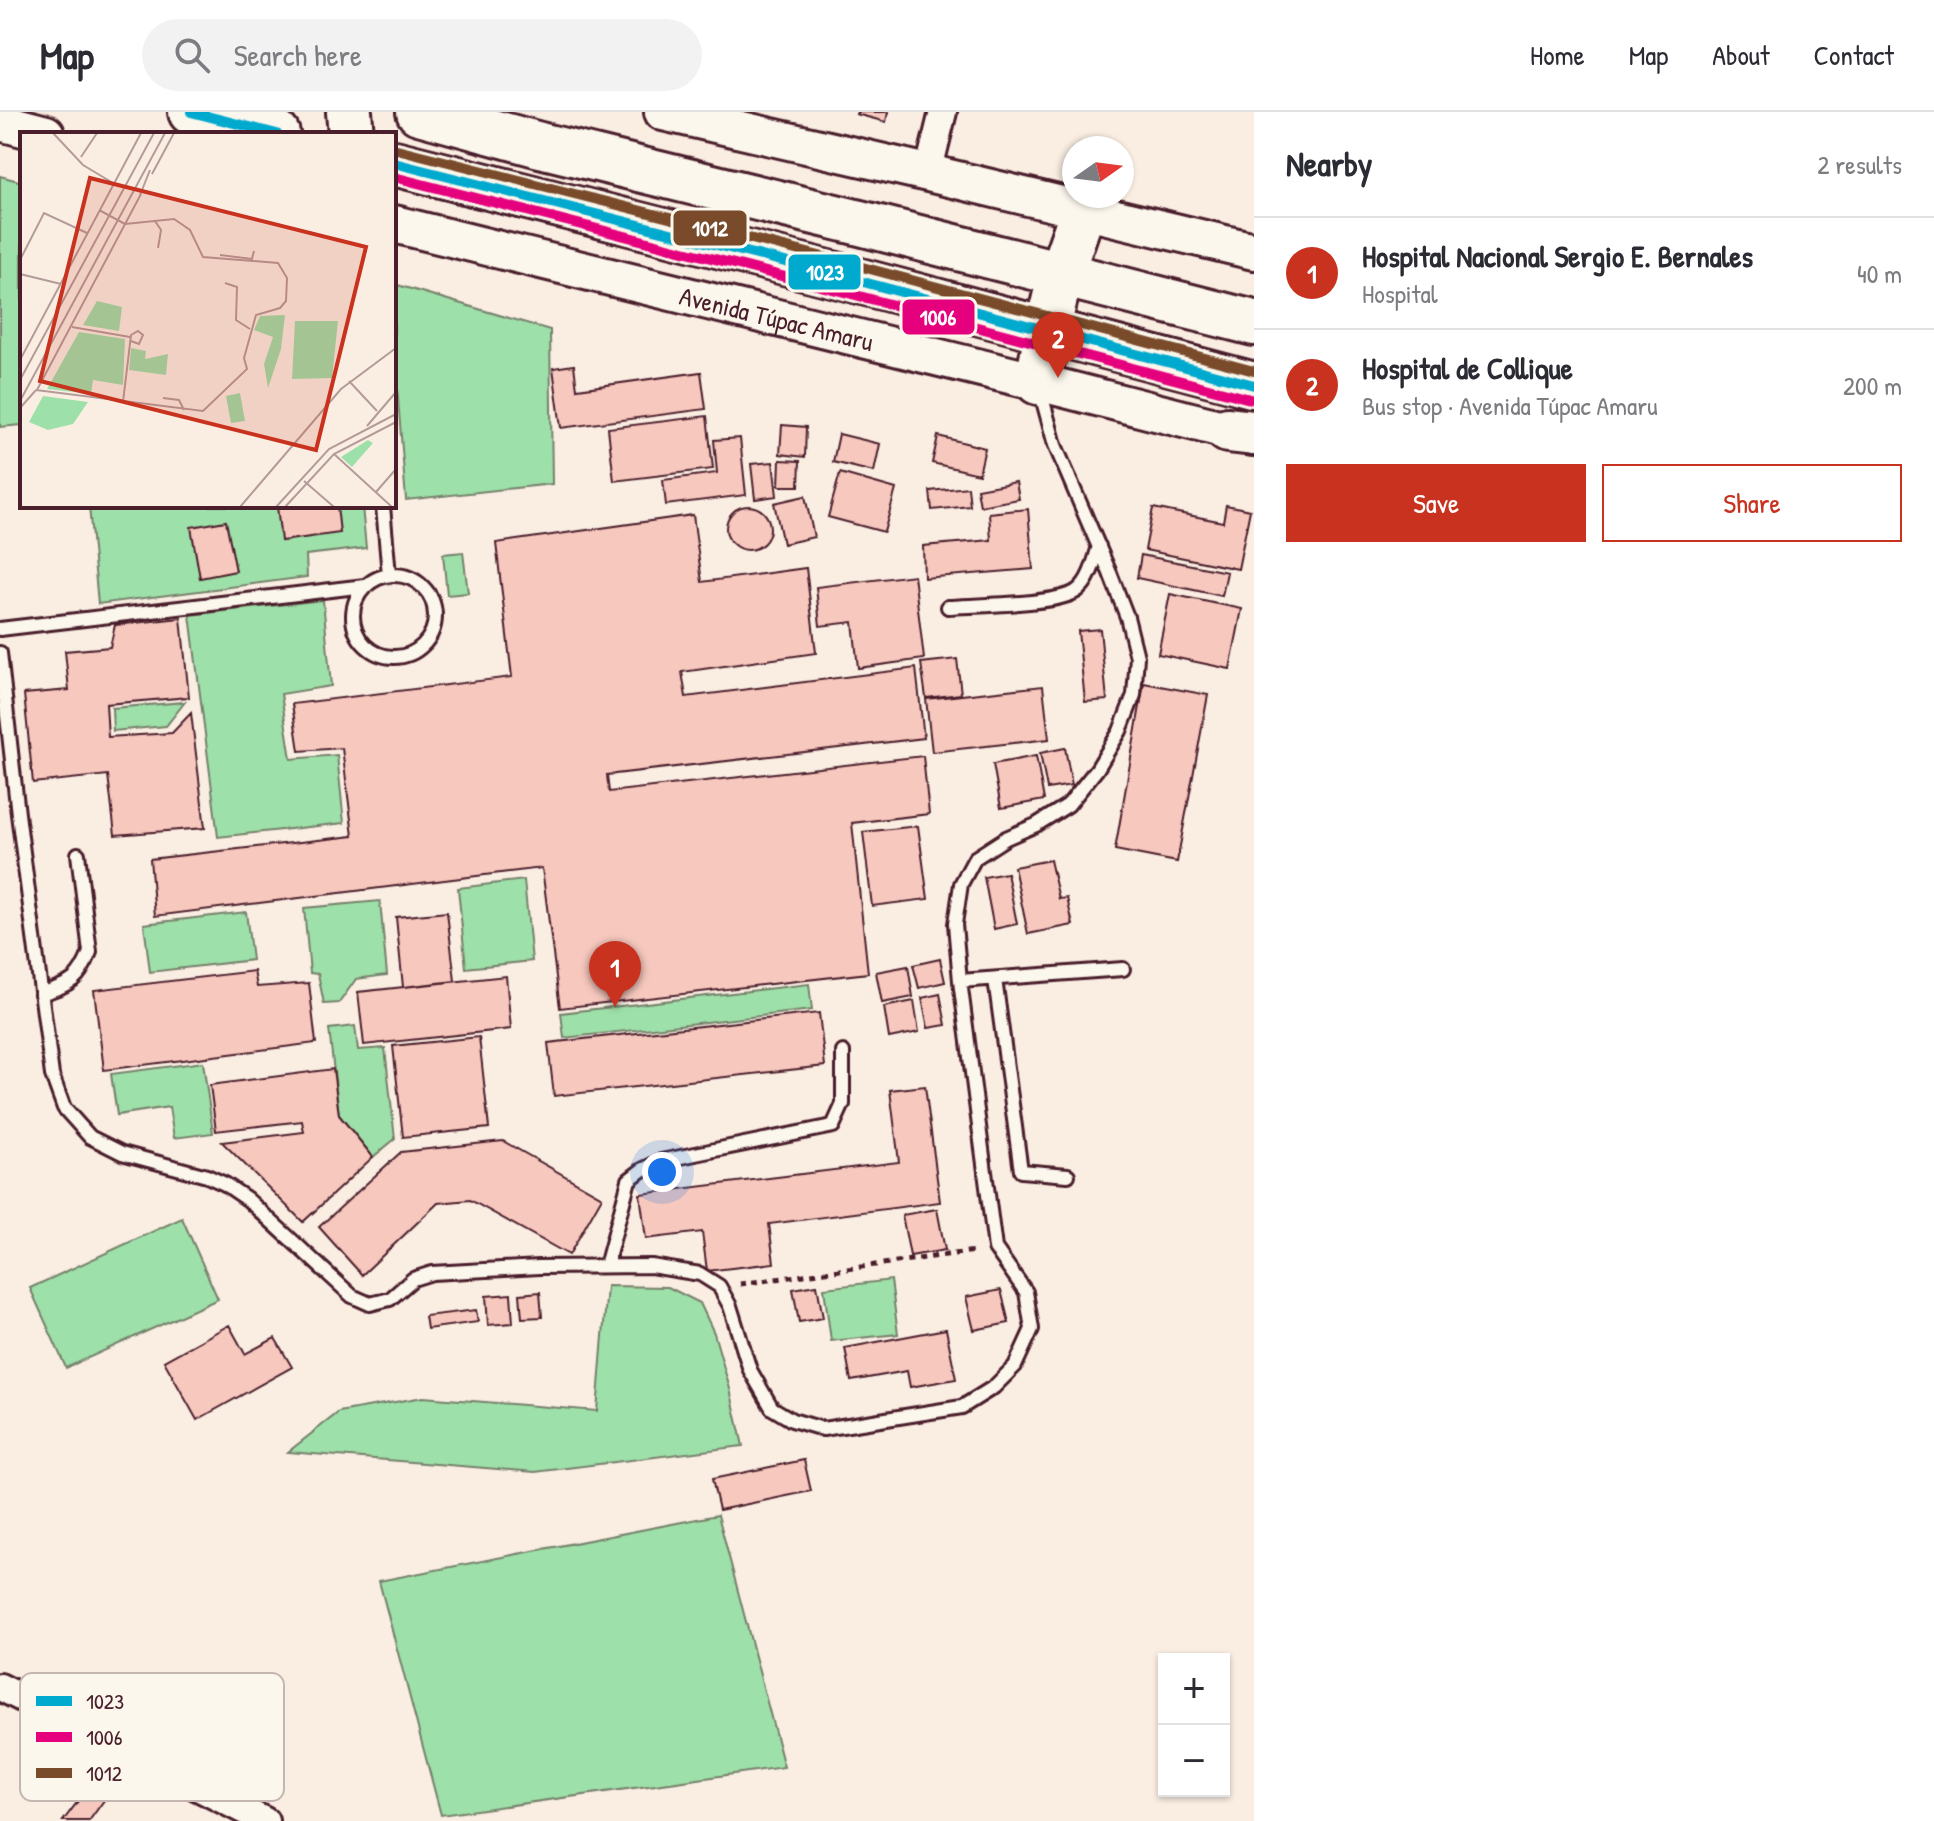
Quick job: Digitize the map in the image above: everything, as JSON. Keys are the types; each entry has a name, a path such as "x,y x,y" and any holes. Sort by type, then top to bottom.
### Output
{"highway":[{"path":"191,112 269,132"},
{"path":"349,112 351,132"},
{"path":"419,112 543,129 1061,273 1254,323"},
{"path":"396,164 1254,385"},
{"path":"1038,382 1061,273 1083,210"}],"street":[{"path":"663,112 1254,251"},
{"path":"928,173 943,112"},
{"path":"0,122 38,132"},
{"name":"Avenida Túpac Amaru","path":"396,224 1245,433"},
{"path":"0,1687 20,1697"},
{"path":"225,1801 265,1821"}],"lane":[{"path":"0,653 52,1075 64,1108 90,1137 122,1153 207,1176 225,1184 247,1199 352,1296 370,1304 390,1299 413,1279 432,1273 539,1267 651,1266 700,1274 719,1286 730,1306 750,1370 772,1408 792,1420 823,1429 962,1407 994,1387 1015,1366 1032,1329 1026,1292 995,1248 960,981 955,924 961,884 975,858 1068,805 1097,769 1120,731 1134,695 1137,657 1127,617 1055,445 1038,382"},
{"path":"383,508 389,575"},
{"path":"948,607 1055,600 1078,590 1092,570 1099,546"},
{"path":"389,575 402,575 425,588 435,613 429,639 407,655 380,655 368,648 359,638 354,625 357,598 365,586 389,575"},
{"path":"0,629 365,586"},
{"path":"41,994 70,984 78,976 90,952 78,854"},
{"path":"960,981 1123,969"},
{"path":"995,979 1021,1171 1068,1175"},
{"path":"606,1266 629,1180 661,1161 833,1126 843,1104 843,1052"}],"path":[{"path":"719,1286 995,1248"}],"green space":[{"path":"0,176 20,181 20,425 0,427"},
{"path":"396,285 550,330 552,484 406,500 396,373"},
{"path":"89,508 362,508 366,548 306,555 307,577 98,604"},
{"path":"463,552 468,593 447,595 443,554"},
{"path":"323,600 331,686 281,694 291,759 337,755 344,823 218,837 190,615"},
{"path":"185,702 166,726 113,731 112,708"},
{"path":"524,880 532,961 466,968 458,888"},
{"path":"380,901 387,975 356,979 339,1003 324,1004 318,974 310,973 304,908"},
{"path":"246,912 252,960 150,972 144,924"},
{"path":"809,984 812,1010 564,1038 561,1013"},
{"path":"355,1026 358,1050 385,1048 395,1139 373,1157 339,1115 329,1029"},
{"path":"203,1062 213,1133 174,1138 169,1107 117,1115 111,1074"},
{"path":"182,1218 218,1299 66,1368 30,1288"},
{"path":"891,1280 898,1334 831,1341 824,1288"},
{"path":"607,1286 668,1287 700,1303 714,1333 743,1446 535,1472 288,1452 339,1412 423,1397 597,1411"},
{"path":"718,1515 784,1767 441,1815 379,1581"}],"building":[{"path":"857,112 888,112 886,122"},
{"path":"574,365 577,389 701,372 706,409 561,428 553,368"},
{"path":"707,416 713,469 614,481 608,428"},
{"path":"782,425 806,427 805,457 780,454"},
{"path":"839,434 880,444 874,472 833,462"},
{"path":"938,436 985,448 979,474 932,463"},
{"path":"740,438 746,495 666,505 663,480 717,473 714,440"},
{"path":"780,460 800,461 799,486 779,486"},
{"path":"773,462 777,496 755,499 751,464"},
{"path":"840,473 896,489 884,532 828,517"},
{"path":"1016,482 1019,499 980,506 977,489"},
{"path":"968,487 970,506 932,510 930,491"},
{"path":"805,496 814,537 783,544 774,503"},
{"path":"1226,505 1250,510 1238,569 1145,550 1153,508 1223,522"},
{"path":"748,506 764,512 770,528 764,544 748,550 732,544 726,528 732,512"},
{"path":"277,508 337,508 340,533 281,541"},
{"path":"1028,509 1033,569 924,578 923,546 991,540 989,513"},
{"path":"693,515 702,582 806,568 816,653 682,672 686,697 916,668 924,738 607,775 609,792 923,756 929,814 852,823 868,973 560,1008 542,868 155,916 150,859 353,836 342,748 299,751 292,704 512,677 496,543"},
{"path":"226,521 236,571 200,578 191,527"},
{"path":"1141,555 1227,572 1222,596 1137,578"},
{"path":"914,575 924,659 858,668 853,622 820,626 816,587"},
{"path":"1170,594 1242,609 1230,669 1158,654"},
{"path":"181,618 189,697 106,704 108,737 172,733 191,713 205,828 115,835 108,775 33,783 24,694 69,690 65,651 110,647 115,625"},
{"path":"1100,629 1107,700 1085,702 1078,631"},
{"path":"957,659 961,694 926,698 921,663"},
{"path":"1144,683 1208,695 1177,862 1115,850"},
{"path":"1043,686 1049,739 932,752 926,699"},
{"path":"1065,748 1072,785 1047,789 1040,753"},
{"path":"1036,756 1044,800 1001,808 993,764"},
{"path":"918,826 928,899 872,906 863,832"},
{"path":"1050,860 1059,899 1067,898 1073,925 1028,934 1014,867"},
{"path":"1007,873 1017,924 994,929 984,877"},
{"path":"447,912 455,981 403,987 396,917"},
{"path":"940,959 945,982 919,988 913,965"},
{"path":"908,966 913,997 882,1003 876,972"},
{"path":"254,971 257,987 309,983 316,1043 104,1070 94,990"},
{"path":"506,976 511,1029 364,1045 358,992"},
{"path":"940,994 946,1025 928,1028 922,998"},
{"path":"914,1001 919,1032 889,1038 884,1007"},
{"path":"819,1013 825,1066 554,1096 548,1043"},
{"path":"479,1037 489,1128 403,1137 393,1046"},
{"path":"333,1069 339,1115 373,1157 303,1222 222,1142 304,1132 302,1121 216,1131 210,1085"},
{"path":"925,1086 940,1202 769,1224 774,1263 707,1271 702,1232 646,1239 640,1194 899,1162 890,1090"},
{"path":"503,1141 602,1197 569,1255 470,1200 438,1203 362,1275 319,1227 401,1152"},
{"path":"937,1209 945,1250 910,1256 902,1215"},
{"path":"817,1285 823,1318 799,1322 793,1289"},
{"path":"1001,1290 1009,1323 974,1330 966,1297"},
{"path":"540,1292 542,1317 522,1318 520,1294"},
{"path":"511,1294 513,1323 488,1325 486,1296"},
{"path":"476,1310 478,1322 427,1329 425,1316"},
{"path":"229,1325 245,1354 275,1338 292,1367 197,1420 164,1361"},
{"path":"946,1329 956,1379 910,1387 907,1371 851,1381 845,1348"},
{"path":"804,1460 811,1491 719,1510 712,1479"},
{"path":"78,1801 103,1801 89,1821 63,1821"}],"transit line":[{"name":"1023","path":"191,112 269,132"},
{"name":"1012","path":"397,149 851,264 1254,371"},
{"name":"1023","path":"396,164 1254,385"},
{"name":"1006","path":"396,178 1250,399"}],"place":[{"name":"Hospital de Collique","path":"1058,378"},
{"name":"Hospital Nacional Sergio E. Bernales","path":"615,1007"}]}
